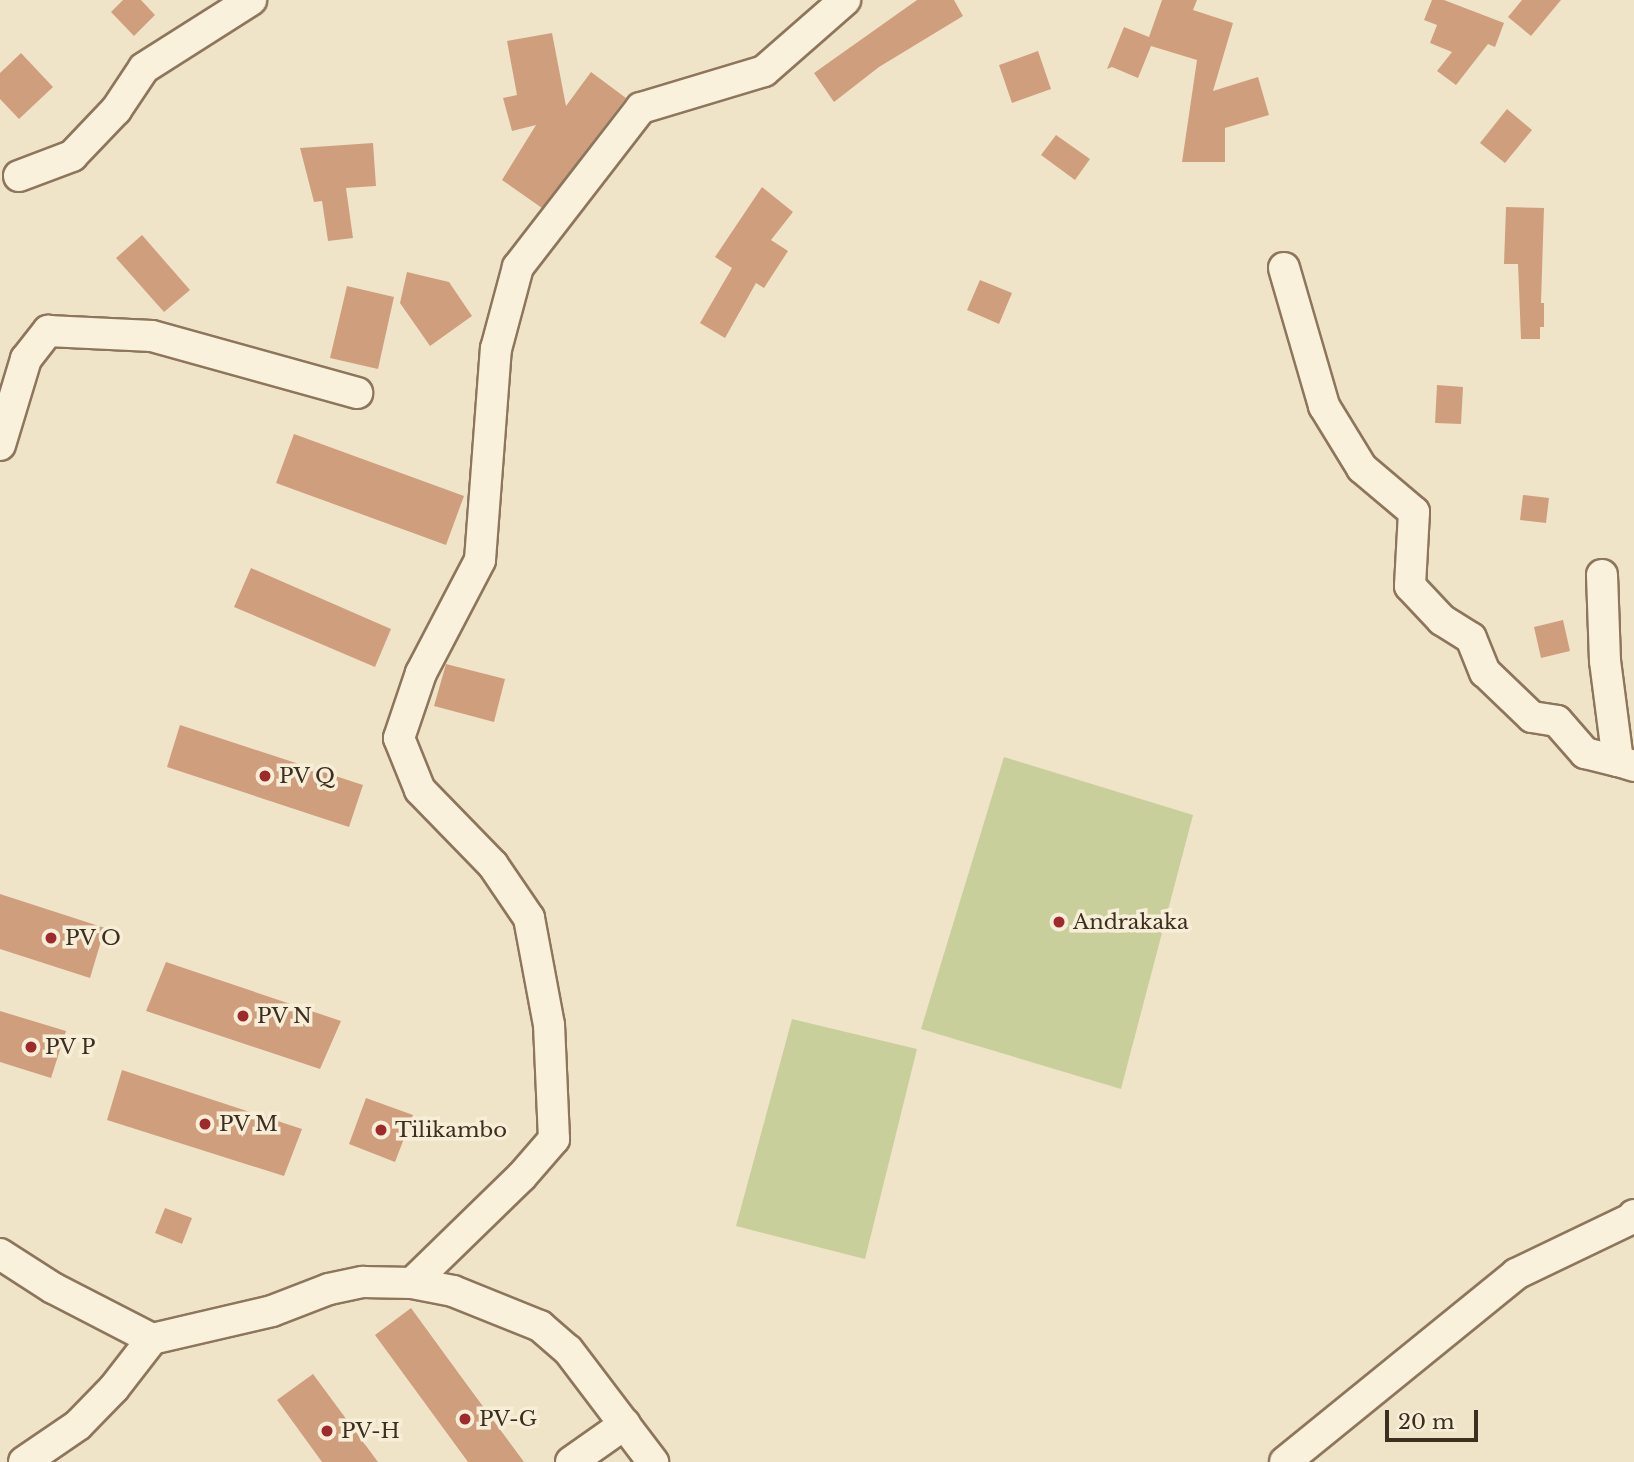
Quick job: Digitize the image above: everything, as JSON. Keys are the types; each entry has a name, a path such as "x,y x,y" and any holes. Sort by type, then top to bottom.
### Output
{"street":[{"path":"19,176 72,156 116,110 144,68 251,0"},
{"path":"412,1283 522,1176 554,1139 550,1026 529,918 493,865 421,790 399,738 421,673 480,560 496,349 518,267 641,108 764,71 845,0"},
{"path":"1284,268 1324,406 1362,468 1414,512 1410,586 1442,620 1471,638 1485,672 1532,717 1557,721 1585,753 1626,764 1605,661 1602,575"},
{"path":"0,445 26,359 48,331 152,336 357,393"},
{"path":"1285,1462 1516,1274 1633,1218 1634,1215"},
{"path":"0,1254 53,1288 152,1339"},
{"path":"24,1462 78,1425 114,1388 152,1339 272,1311 329,1289 363,1282 412,1283 453,1291 540,1326 568,1350 653,1462"},
{"path":"571,1462 625,1424"}],"green space":[{"name":"Andrakaka","path":"1004,757 1193,815 1121,1089 921,1029"},
{"path":"792,1019 917,1049 865,1259 736,1226"}],"building":[{"path":"123,0 141,0 155,15 134,36 111,12"},
{"path":"917,0 954,0 963,16 879,67 834,102 814,73"},
{"path":"1162,0 1197,0 1193,10 1233,23 1213,91 1258,77 1269,115 1225,128 1225,162 1182,162 1197,60 1151,46 1138,78 1112,67 1107,69 1124,27 1149,37"},
{"path":"1432,0 1444,0 1504,23 1495,47 1488,44 1456,85 1437,71 1452,52 1430,43 1437,25 1424,20"},
{"path":"1522,0 1561,0 1531,36 1508,17"},
{"path":"552,33 566,106 591,72 626,98 542,208 502,180 536,125 512,131 503,98 517,95 507,41"},
{"path":"1038,51 1051,89 1012,103 999,65"},
{"path":"21,53 53,87 19,119 0,99 0,73"},
{"path":"1507,109 1532,130 1505,163 1480,143"},
{"path":"1056,135 1090,159 1075,180 1041,155"},
{"path":"373,143 376,186 346,188 353,238 328,241 322,201 314,202 300,148"},
{"path":"762,187 793,212 771,240 788,251 764,288 756,283 725,338 700,323 732,268 715,257"},
{"path":"1506,207 1544,208 1541,303 1544,303 1544,327 1540,327 1540,339 1521,339 1518,264 1504,264"},
{"path":"142,235 190,290 164,312 116,258"},
{"path":"407,272 449,282 472,316 430,346 400,303"},
{"path":"980,280 1012,293 999,324 967,310"},
{"path":"347,286 394,297 378,369 330,358"},
{"path":"1437,385 1463,387 1461,424 1435,423"},
{"path":"294,434 464,496 446,545 276,483"},
{"path":"1523,495 1549,498 1546,523 1520,520"},
{"path":"251,568 391,629 375,667 234,607"},
{"path":"1563,620 1570,651 1541,658 1534,627"},
{"path":"446,664 505,679 494,722 434,706"},
{"name":"PV Q","path":"180,725 363,785 349,827 167,767"},
{"name":"PV O","path":"0,894 105,928 90,978 0,949"},
{"name":"PV N","path":"166,962 341,1021 320,1069 146,1011"},
{"name":"PV P","path":"0,1011 66,1031 51,1078 0,1062"},
{"name":"PV M","path":"122,1070 302,1129 284,1176 107,1120"},
{"name":"Tilikambo","path":"366,1098 413,1115 395,1162 349,1144"},
{"path":"165,1208 192,1218 182,1244 155,1233"},
{"name":"PV-G","path":"411,1308 524,1462 468,1462 375,1335"},
{"name":"PV-H","path":"313,1374 378,1462 322,1462 277,1400"}],"place":[{"name":"PV Q","path":"265,776"},
{"name":"Andrakaka","path":"1059,922"},
{"name":"PV O","path":"51,938"},
{"name":"PV N","path":"243,1016"},
{"name":"PV P","path":"31,1047"},
{"name":"PV M","path":"205,1124"},
{"name":"Tilikambo","path":"381,1130"},
{"name":"PV-G","path":"465,1419"},
{"name":"PV-H","path":"327,1431"}]}
